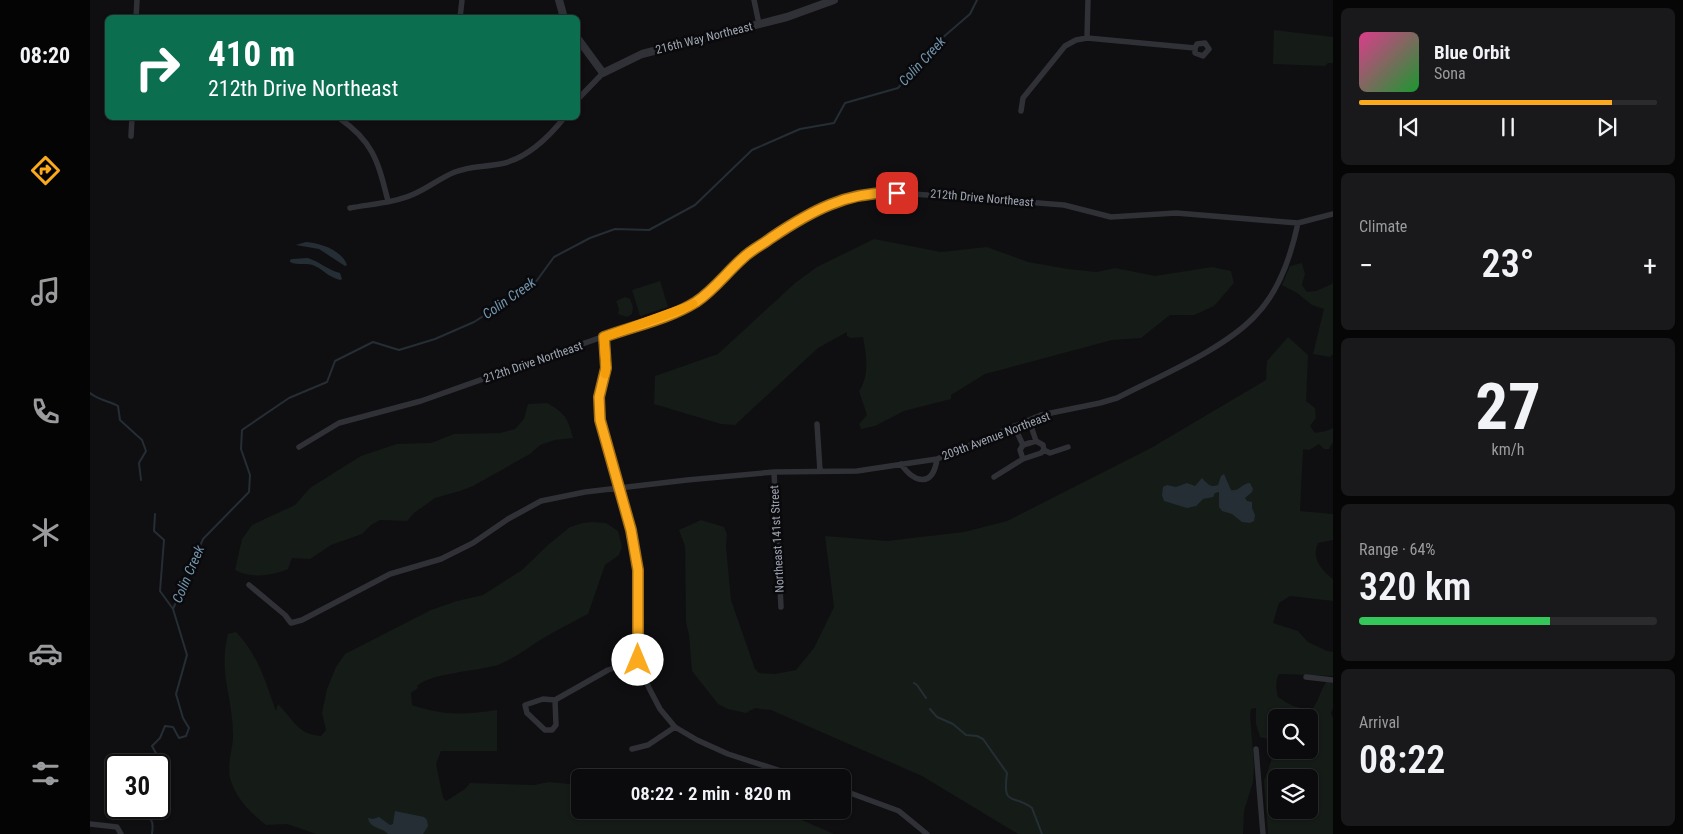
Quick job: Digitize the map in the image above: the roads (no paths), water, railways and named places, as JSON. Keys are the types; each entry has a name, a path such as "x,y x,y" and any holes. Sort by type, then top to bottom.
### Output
{"street":[{"path":"136,15 137,0"},
{"path":"460,15 462,0"},
{"path":"558,0 563,15"},
{"path":"754,0 759,24"},
{"name":"216th Way Northeast","path":"580,96 602,74 642,54 811,10 834,0"},
{"path":"1087,38 1088,0"},
{"path":"1021,111 1023,98 1064,46 1076,40 1087,38 1195,48"},
{"path":"580,42 602,74"},
{"path":"131,136 132,120"},
{"path":"342,120 356,129 371,149 379,166 388,202"},
{"path":"350,208 388,202 414,194 454,172 513,160 530,152 562,120"},
{"name":"212th Drive Northeast","path":"299,447 339,423 422,401 691,305 712,289 744,257 774,236 812,212 849,197 881,192 913,193 1064,205 1111,217 1176,213 1298,223 1333,214"},
{"name":"209th Avenue Northeast","path":"249,585 285,615 291,623 302,620 390,574 441,559 472,543 508,519 542,501 585,492 619,488 774,472 857,471 937,459 1029,420 1100,404 1117,398 1222,343 1255,316 1271,296 1284,271 1298,223"},
{"path":"604,337 606,368 599,397 600,420 631,530 638,570 638,660 660,710 675,727 697,740 728,754 776,769"},
{"path":"1029,420 1036,440 1043,445 1044,450 1050,453 1068,447"},
{"path":"817,424 820,472"},
{"path":"1014,426 1023,445"},
{"path":"1023,459 1020,450 1023,445 1036,440"},
{"path":"994,477 1023,459 1041,454 1044,450"},
{"path":"901,464 908,474 916,479 924,479 931,476 936,468 937,459"},
{"name":"Northeast 141st Street","path":"774,472 781,607"},
{"path":"555,700 556,725 552,730 545,730 527,714 525,705 543,699 555,700 608,670 638,660"},
{"path":"1306,677 1333,680"},
{"path":"632,749 648,745 675,727"},
{"path":"1256,749 1263,834"},
{"path":"851,793 900,811 927,834"},
{"path":"90,824 117,827 121,834"}],"waterway":[{"name":"Colin Creek","path":"173,609 203,539 249,492 250,475 241,449 242,430 289,398 327,382 335,361 373,342 399,350 435,339 474,322 535,283 554,257 590,238 615,229 649,230 695,205 752,150 800,129 834,123 845,103 898,88 941,39 970,14 977,0"},
{"path":"90,393 118,406 120,420 142,440 146,451 139,463 141,480"},
{"path":"155,514 154,531 164,540 160,591 173,609 187,655 176,694 183,718 189,728 186,736 179,738 173,727 165,726 160,738 152,746 156,754"},
{"path":"914,683 926,698"},
{"path":"930,709 937,717 953,724 966,735 977,736 983,739 1007,773 1006,792 1008,796 1032,808 1042,834"},
{"path":"150,819 153,827 152,834"}]}
